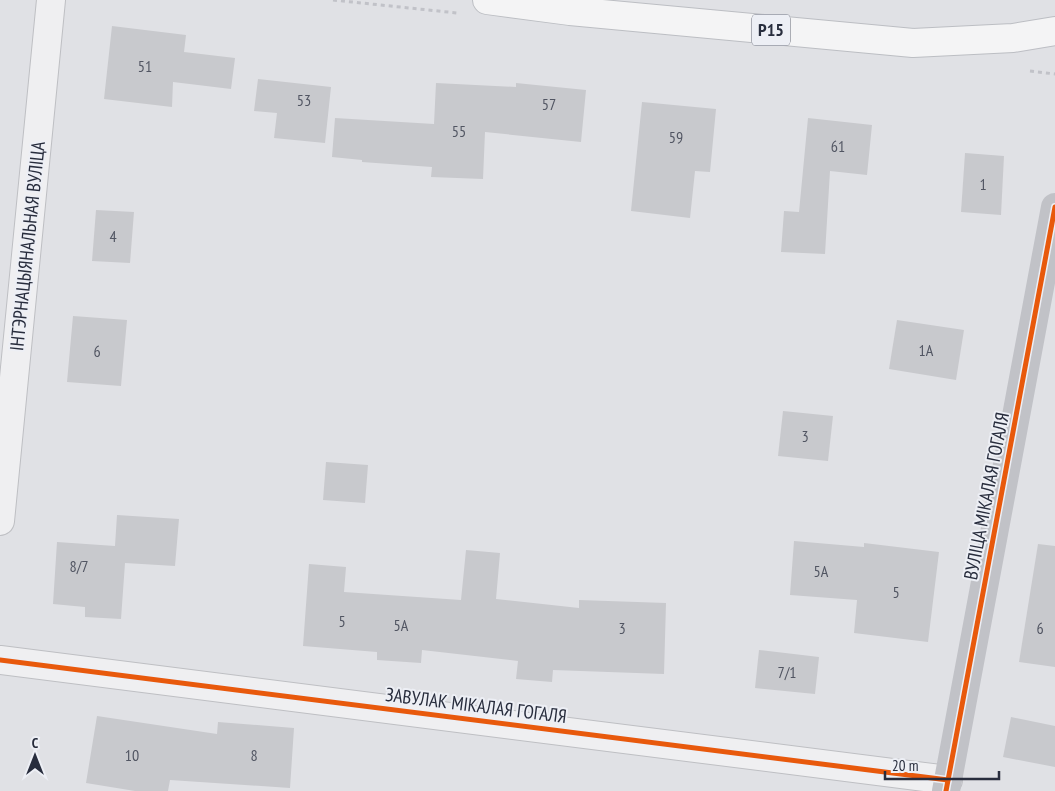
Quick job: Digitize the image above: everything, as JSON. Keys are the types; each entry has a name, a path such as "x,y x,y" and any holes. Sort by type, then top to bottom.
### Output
{"main road":[{"name":"Р15","path":"487,0 571,5 913,43 1013,38 1055,31"}],"street":[{"name":"ІНТЭРНАЦЫЯНАЛЬНАЯ ВУЛІЦА","path":"0,521 51,0"},
{"name":"ВУЛІЦА МІКАЛАЯ ГОГАЛЯ","path":"947,785 1055,207"},
{"name":"ЗАВУЛАК МІКАЛАЯ ГОГАЛЯ","path":"0,660 947,785"}],"building":[{"path":"112,26 186,35 184,52 235,58 231,89 173,82 172,107 104,99"},
{"path":"258,79 331,87 325,143 274,138 277,113 254,111"},
{"path":"436,83 516,87 516,83 586,90 581,142 485,132 483,179 431,177 432,167 362,162 362,160 332,157 335,118 434,124"},
{"path":"642,102 716,109 710,172 695,171 690,218 631,211"},
{"path":"808,118 872,125 867,175 830,171 825,254 781,252 784,211 799,212"},
{"path":"965,153 1004,156 1001,215 961,212"},
{"path":"96,210 134,212 130,263 92,261"},
{"path":"73,316 127,320 121,386 67,382"},
{"path":"897,320 964,330 956,380 889,369"},
{"path":"783,411 833,416 828,461 778,456"},
{"path":"326,462 368,465 365,503 323,500"},
{"path":"117,515 179,519 175,566 125,563 121,619 85,617 85,607 53,604 57,542 115,546"},
{"path":"794,541 864,547 864,543 939,552 928,642 854,633 857,600 790,595"},
{"path":"1038,544 1055,546 1055,667 1019,662"},
{"path":"466,550 500,553 496,599 579,608 579,600 666,603 664,674 553,670 552,682 516,679 518,661 422,650 421,663 377,660 377,652 303,646 309,564 346,567 344,592 461,600"},
{"path":"759,650 819,657 815,694 755,688"},
{"path":"97,716 217,734 218,722 294,728 290,788 170,780 168,791 135,791 86,783"},
{"path":"1011,717 1055,726 1055,767 1003,757"}],"cycle path":[{"path":"946,791 1055,207"},
{"path":"0,660 948,780"}]}
